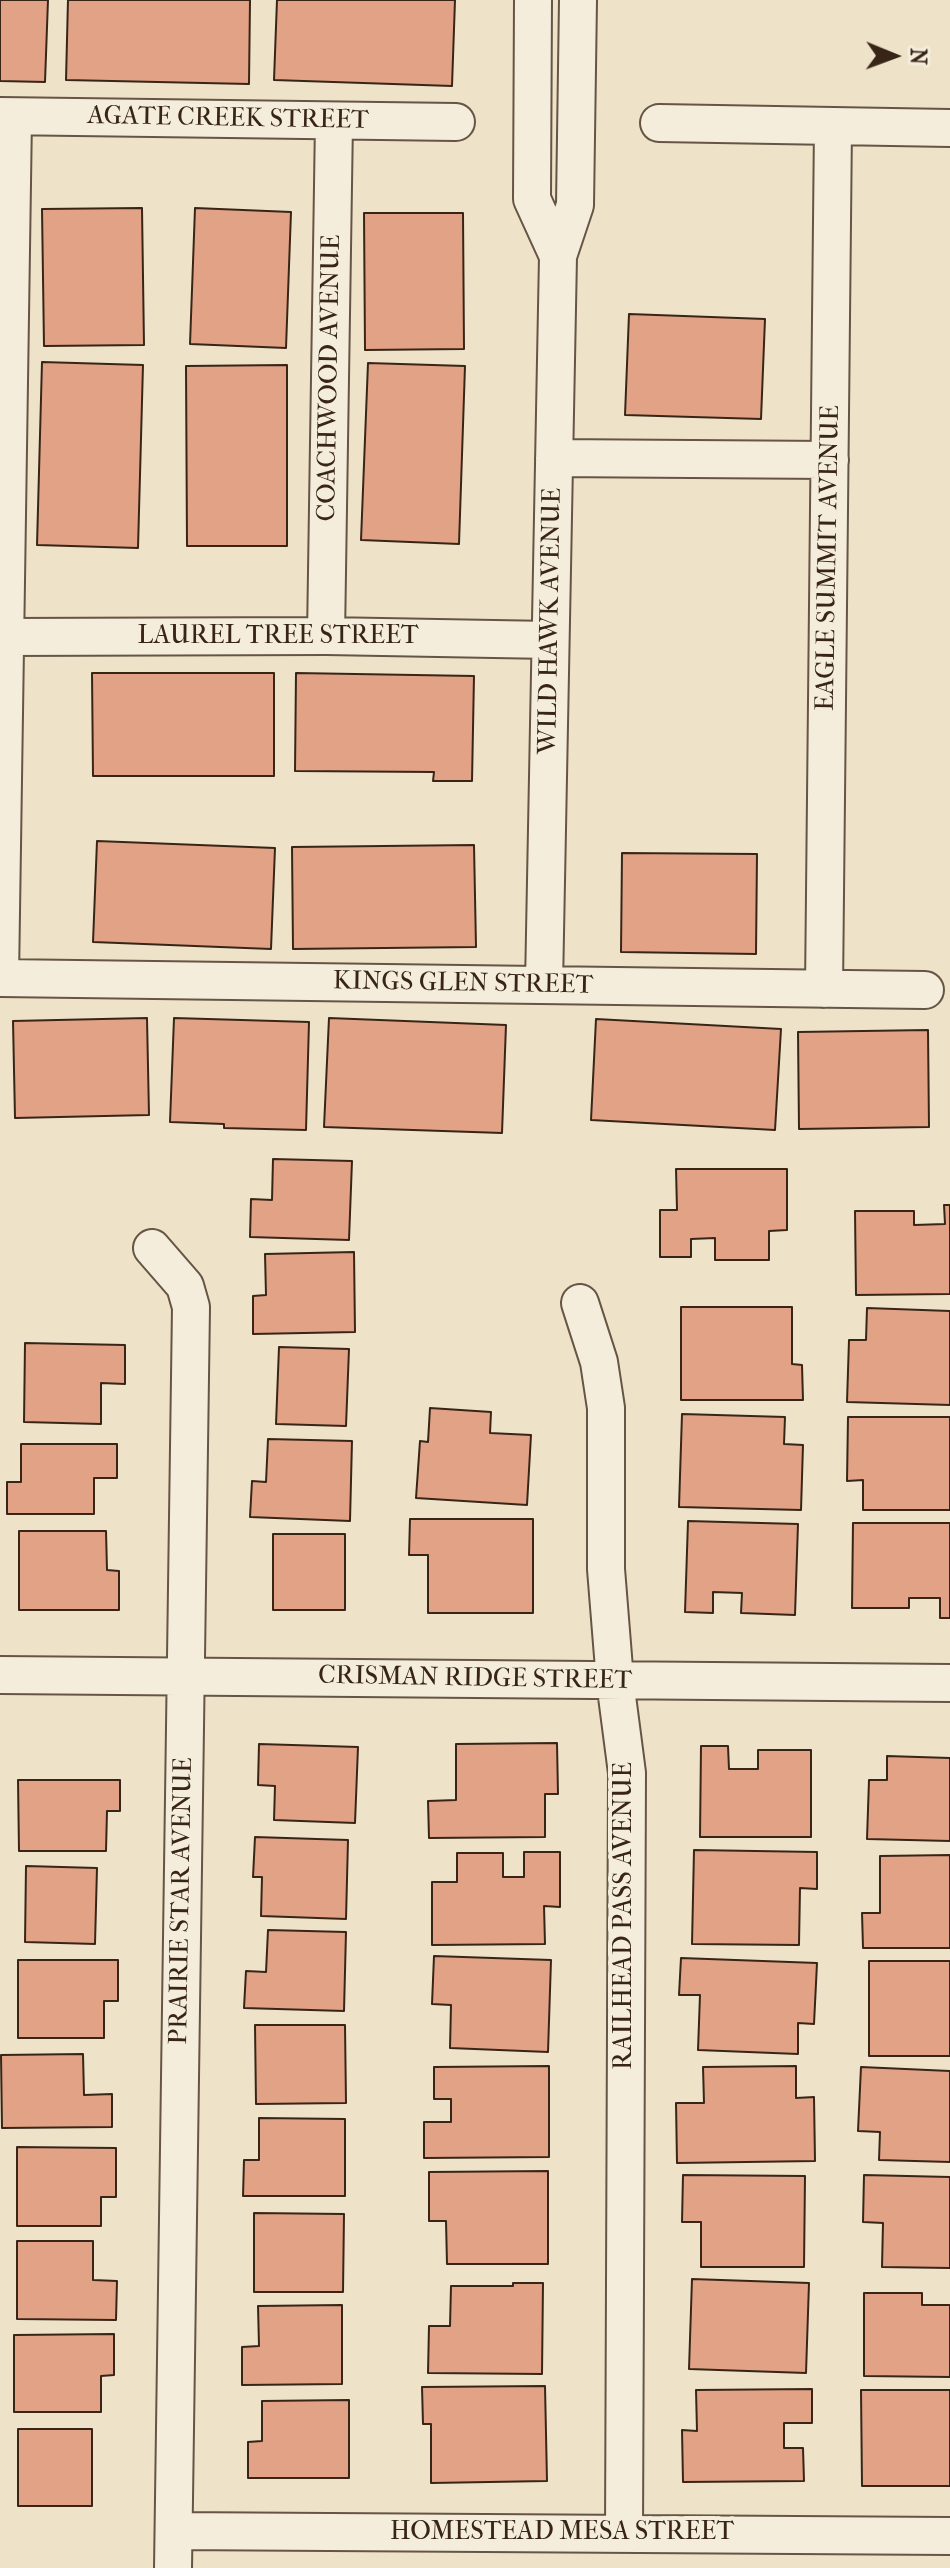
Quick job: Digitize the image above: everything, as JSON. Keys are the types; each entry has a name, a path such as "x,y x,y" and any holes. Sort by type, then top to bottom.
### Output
{"street":[{"name":"WILD HAWK AVENUE","path":"533,0 532,199 558,256"},
{"name":"WILD HAWK AVENUE","path":"544,985 558,256 575,205 578,0"},
{"name":"AGATE CREEK STREET","path":"6,116 456,122"},
{"path":"0,978 6,637 6,116"},
{"name":"COACHWOOD AVENUE","path":"326,636 334,121"},
{"path":"659,123 950,128"},
{"name":"EAGLE SUMMIT AVENUE","path":"824,989 833,126"},
{"path":"554,458 830,460"},
{"name":"LAUREL TREE STREET","path":"6,637 326,636 550,640"},
{"name":"KINGS GLEN STREET","path":"0,978 925,990"},
{"name":"PRAIRIE STAR AVENUE","path":"152,1248 185,1286 191,1307 173,2568"},
{"name":"RAILHEAD PASS AVENUE","path":"580,1303 599,1362 606,1408 606,1569 615,1681 627,1773 624,2534"},
{"name":"CRISMAN RIDGE STREET","path":"0,1675 950,1683"},
{"name":"HOMESTEAD MESA STREET","path":"174,2531 950,2536"}],"building":[{"path":"0,0 48,0 45,82 0,81"},
{"path":"68,0 250,0 249,84 66,80"},
{"path":"277,0 455,0 452,86 274,80"},
{"path":"142,208 144,345 44,346 42,209"},
{"path":"195,208 291,212 286,348 190,344"},
{"path":"364,213 463,213 464,349 365,350"},
{"path":"629,314 765,319 761,419 625,415"},
{"path":"42,362 143,365 138,548 37,545"},
{"path":"368,363 465,366 459,544 361,540"},
{"path":"287,365 287,546 187,546 186,366"},
{"path":"92,673 274,673 274,776 93,776"},
{"path":"296,673 474,676 472,781 433,781 434,772 295,771"},
{"path":"97,841 275,848 271,949 93,942"},
{"path":"474,845 476,947 293,949 292,847"},
{"path":"622,853 757,854 756,954 621,952"},
{"path":"147,1018 149,1115 15,1118 13,1021"},
{"path":"174,1018 309,1022 306,1130 224,1128 224,1124 170,1122"},
{"path":"329,1018 506,1025 502,1133 324,1127"},
{"path":"596,1019 781,1029 775,1130 591,1120"},
{"path":"928,1030 929,1127 799,1129 798,1032"},
{"path":"273,1159 352,1161 349,1240 250,1237 251,1199 272,1200"},
{"path":"676,1169 787,1169 787,1230 769,1231 769,1260 715,1260 715,1238 691,1239 691,1257 660,1257 660,1210 677,1210"},
{"path":"944,1205 950,1205 950,1294 856,1295 855,1211 914,1211 914,1225 945,1224"},
{"path":"354,1252 355,1332 253,1334 253,1296 266,1295 265,1254"},
{"path":"681,1307 792,1307 792,1364 802,1365 803,1400 681,1400"},
{"path":"867,1308 950,1311 950,1405 847,1402 849,1340 866,1340"},
{"path":"25,1343 125,1345 125,1384 101,1383 101,1424 24,1422"},
{"path":"279,1347 349,1349 346,1426 276,1424"},
{"path":"430,1408 491,1412 490,1433 531,1435 527,1505 416,1498 420,1441 428,1442"},
{"path":"682,1414 785,1417 784,1444 803,1445 801,1510 679,1507"},
{"path":"848,1417 950,1417 950,1510 863,1510 863,1480 847,1481"},
{"path":"268,1439 352,1441 350,1521 250,1517 252,1481 266,1482"},
{"path":"21,1444 117,1444 117,1478 94,1478 94,1514 7,1514 7,1482 21,1482"},
{"path":"410,1519 533,1519 533,1613 428,1613 428,1555 409,1555"},
{"path":"688,1521 798,1524 795,1615 741,1613 742,1593 713,1592 713,1613 685,1612"},
{"path":"853,1523 950,1523 950,1618 940,1618 940,1598 909,1598 909,1608 852,1608"},
{"path":"19,1531 106,1531 107,1570 119,1571 119,1610 19,1610"},
{"path":"273,1534 345,1534 345,1610 273,1610"},
{"path":"557,1743 558,1794 545,1794 545,1837 429,1838 428,1801 456,1800 456,1744"},
{"path":"259,1744 358,1747 355,1823 274,1820 275,1786 258,1785"},
{"path":"701,1746 728,1746 729,1769 758,1769 758,1750 811,1750 811,1837 700,1837"},
{"path":"887,1756 950,1758 950,1841 867,1839 869,1780 887,1780"},
{"path":"18,1780 120,1780 120,1811 107,1811 106,1851 19,1851"},
{"path":"255,1837 348,1840 346,1919 261,1916 262,1877 253,1877"},
{"path":"694,1850 817,1852 817,1889 800,1888 799,1945 692,1944"},
{"path":"524,1852 560,1852 560,1907 544,1906 545,1944 432,1945 432,1882 457,1882 457,1853 503,1853 503,1877 524,1877"},
{"path":"950,1855 950,1948 863,1948 862,1913 880,1913 880,1856"},
{"path":"26,1866 97,1868 95,1944 25,1942"},
{"path":"268,1930 346,1932 344,2011 244,2008 246,1971 266,1972"},
{"path":"434,1956 551,1960 548,2052 450,2048 451,2005 432,2004"},
{"path":"681,1958 817,1963 814,2024 798,2023 798,2054 698,2050 700,1995 679,1995"},
{"path":"18,1960 118,1960 118,2001 104,2001 104,2038 18,2038"},
{"path":"869,1961 950,1961 950,2056 869,2056"},
{"path":"255,2025 345,2025 346,2103 256,2104"},
{"path":"83,2054 84,2095 112,2094 112,2127 2,2128 1,2055"},
{"path":"549,2066 549,2157 424,2158 424,2122 451,2122 451,2099 434,2099 434,2067"},
{"path":"796,2066 796,2098 814,2097 815,2161 677,2163 676,2103 704,2103 703,2067"},
{"path":"861,2067 950,2071 950,2162 879,2160 880,2132 858,2131"},
{"path":"259,2118 345,2119 345,2196 243,2196 244,2160 259,2160"},
{"path":"17,2147 116,2148 116,2197 101,2197 101,2226 17,2226"},
{"path":"548,2171 548,2264 447,2264 446,2221 429,2221 429,2172"},
{"path":"683,2175 805,2176 804,2267 701,2267 701,2222 682,2222"},
{"path":"864,2175 950,2177 950,2268 882,2267 883,2223 863,2222"},
{"path":"254,2213 344,2214 343,2292 254,2292"},
{"path":"17,2241 93,2241 93,2280 117,2281 116,2320 17,2319"},
{"path":"692,2279 809,2283 806,2373 689,2369"},
{"path":"513,2283 543,2283 542,2374 428,2373 429,2326 450,2326 451,2286 513,2286"},
{"path":"864,2293 922,2293 922,2305 950,2305 950,2377 864,2376"},
{"path":"342,2305 342,2384 242,2385 242,2347 259,2346 258,2306"},
{"path":"114,2334 114,2375 101,2376 101,2412 14,2412 14,2335"},
{"path":"545,2386 547,2481 431,2483 431,2424 423,2424 422,2387"},
{"path":"812,2389 812,2423 784,2423 784,2448 803,2448 804,2481 683,2482 682,2430 697,2431 696,2390"},
{"path":"861,2390 950,2390 950,2486 862,2486"},
{"path":"349,2400 349,2478 248,2478 248,2442 262,2441 262,2401"},
{"path":"18,2429 92,2429 92,2506 18,2506"}]}
